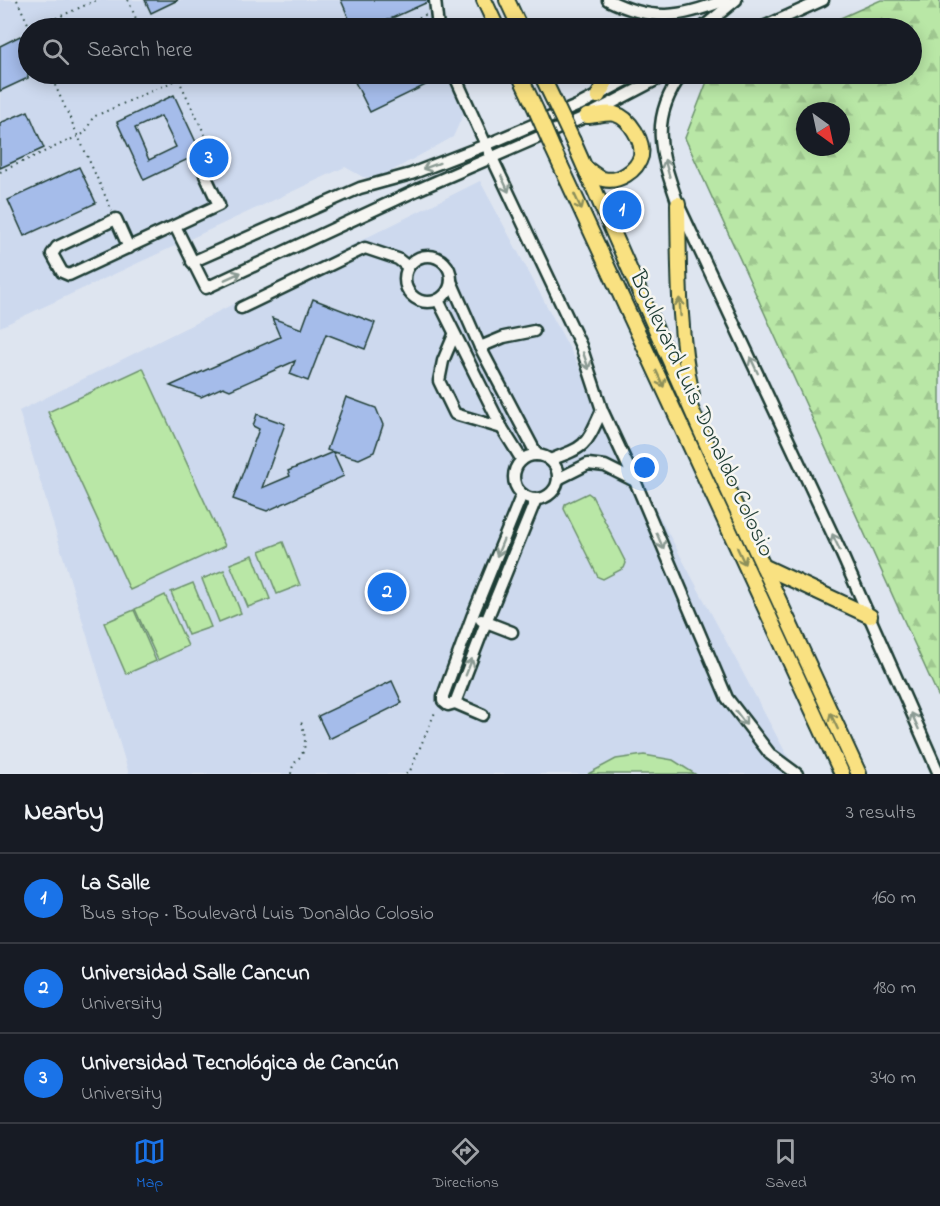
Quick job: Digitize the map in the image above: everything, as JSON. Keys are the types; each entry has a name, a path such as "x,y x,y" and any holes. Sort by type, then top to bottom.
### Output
{"main road":[{"path":"484,0 492,18"},
{"path":"507,0 516,18"},
{"path":"515,0 519,18"},
{"name":"Boulevard Luis Donaldo Colosio","path":"524,84 842,774"},
{"name":"Boulevard Luis Donaldo Colosio","path":"546,84 587,169 699,427 859,774"},
{"path":"598,96 604,84"},
{"path":"587,116 616,114 630,124 639,140 641,156 633,170 618,179 603,179 587,169"},
{"path":"678,204 679,284 684,359 699,427"},
{"path":"763,566 870,616"}],"street":[{"path":"608,0 626,9 660,17 698,11 725,0"},
{"path":"714,18 736,0"},
{"path":"782,18 818,1"},
{"path":"459,84 581,346 602,410 635,481 727,698 770,754 796,774"},
{"path":"192,262 351,192 411,174 486,145 598,96 620,84"},
{"path":"175,226 206,288 492,156 587,116 648,84"},
{"path":"675,84 662,110 660,136 665,164 678,204 870,616 939,774"},
{"path":"411,174 417,190"},
{"path":"129,248 116,219 57,248 52,254 62,272 69,275 129,248 219,205 205,175"},
{"path":"241,308 365,248 398,259 408,267"},
{"path":"451,281 447,292 438,300 423,301 411,294 405,281 408,267 420,258 435,257 447,266 451,281 480,347 537,455"},
{"path":"438,300 502,428 522,460"},
{"path":"480,347 504,337 534,331"},
{"path":"454,335 443,361 439,381 455,414 502,428"},
{"path":"550,460 584,445 602,410"},
{"path":"537,455 550,460 555,466 558,479 553,491 536,499 522,494 517,488 514,473 522,460 537,455"},
{"path":"558,479 588,464 605,466 635,481"},
{"path":"483,715 455,703 448,705 443,701 443,696 472,616 522,494"},
{"path":"455,703 536,499"},
{"path":"472,616 512,632"}],"path":[{"path":"17,0 25,18"},
{"path":"56,18 97,0"},
{"path":"128,0 136,18"},
{"path":"414,18 435,5"},
{"path":"55,84 116,219"},
{"path":"0,172 85,133 93,117 166,84"},
{"path":"182,84 216,158 205,175"},
{"path":"406,774 410,771 432,716 443,696"},
{"path":"291,774 292,764 303,752 306,734 301,722"}],"shaded area":[{"path":"0,0 428,0 429,18 18,18 18,84 453,84 462,103 463,115 453,137 377,179 363,177 345,167 0,327"},
{"path":"480,181 797,774 129,774 19,411"}],"green space":[{"path":"881,0 940,0 940,700 685,138 706,84 922,84 922,18 840,18"},
{"path":"143,368 225,546 130,590 48,412"},
{"path":"588,493 592,496 626,563 624,568 603,579 598,577 564,509 565,504"},
{"path":"283,542 300,585 277,594 260,551"},
{"path":"253,555 270,599 248,607 230,564"},
{"path":"224,570 241,613 219,622 202,579"},
{"path":"193,583 211,627 188,635 171,592"},
{"path":"165,595 188,646 158,660 135,609"},
{"path":"134,610 156,661 126,674 104,623"},
{"path":"644,755 673,760 695,774 588,774 616,759"}],"building":[{"path":"145,0 178,0 151,13"},
{"path":"341,0 428,0 392,18 349,18"},
{"path":"18,37 18,83 0,91 0,46"},
{"path":"356,84 428,84 370,112"},
{"path":"174,95 201,153 144,180 117,122","holes":["161,116 176,147 149,160 135,128"]},
{"path":"28,111 44,148 0,168 0,123"},
{"path":"79,167 96,203 24,236 8,200"},
{"path":"313,299 375,323 365,349 326,334 308,381 290,374 295,361 230,390 223,387 201,397 170,386 280,337 272,318 302,329"},
{"path":"346,397 376,408 383,425 374,452 359,459 327,450"},
{"path":"257,414 285,424 262,488 290,476 288,471 333,452 344,476 267,511 233,499 259,429 253,426"},
{"path":"392,681 402,703 329,739 318,716"}],"place":[{"name":"Universidad Tecnológica de Cancún","path":"209,158"},
{"name":"La Salle","path":"622,210"},
{"name":"Universidad Salle Cancun","path":"387,592"}]}
